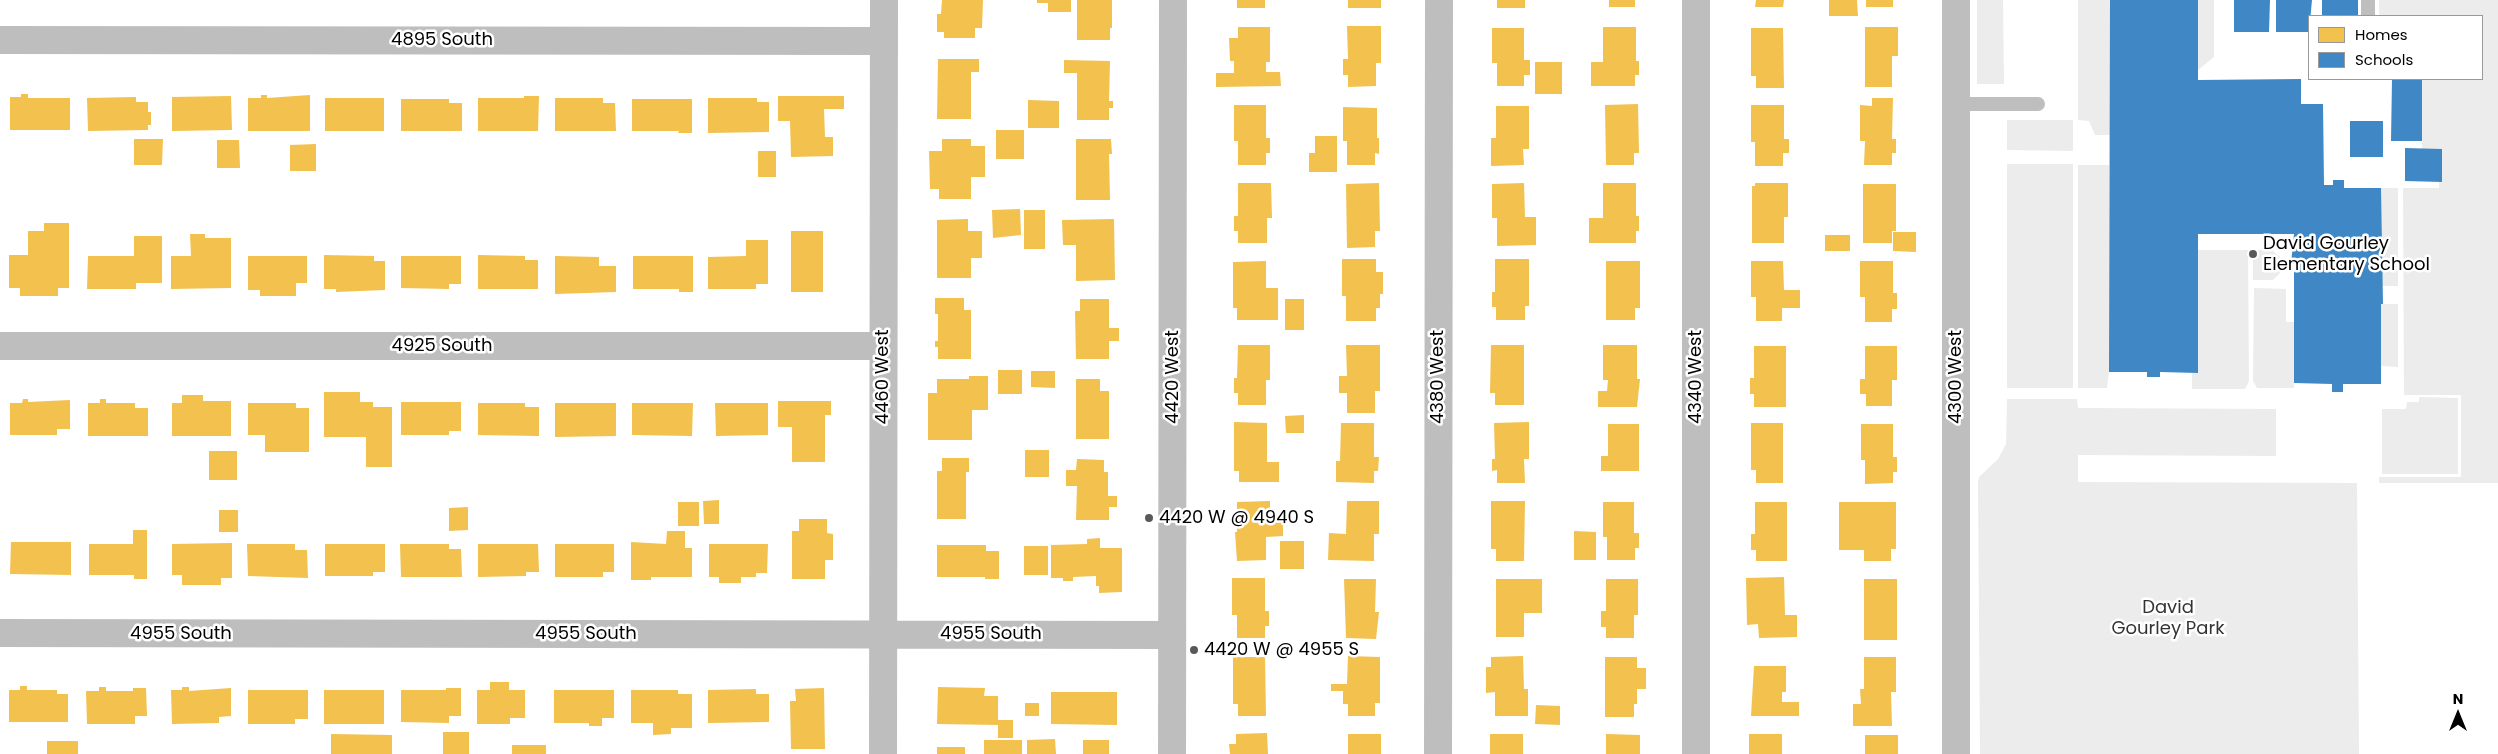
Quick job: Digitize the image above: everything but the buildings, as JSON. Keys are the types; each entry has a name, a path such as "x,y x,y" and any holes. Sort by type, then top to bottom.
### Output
{"street":[{"name":"4460 West","path":"882,754 884,0"},
{"name":"4420 West","path":"1172,754 1173,0"},
{"name":"4380 West","path":"1438,754 1439,0"},
{"name":"4340 West","path":"1696,0 1696,754"},
{"name":"4300 West","path":"1956,0 1956,754"},
{"name":"4895 South","path":"0,40 884,41"},
{"name":"4925 South","path":"0,346 883,346"},
{"name":"4955 South","path":"0,634 1172,635"}],"lane":[{"path":"2368,0 2368,15"},
{"path":"1956,104 2038,104"}],"green space":[{"path":"1977,0 2003,0 2004,84 1977,84"},
{"path":"2078,0 2110,0 2110,135 2095,135 2089,121 2078,120"},
{"path":"2198,0 2214,0 2214,57 2198,70"},
{"path":"2379,0 2498,0 2498,483 2379,483 2379,477 2461,477 2461,395 2404,395 2403,188 2439,188 2439,182 2442,181 2442,149 2422,149 2422,80 2483,80 2483,15 2379,15"},
{"path":"2007,120 2073,120 2073,151 2007,150"},
{"path":"2007,164 2073,164 2073,388 2007,388"},
{"path":"2078,165 2109,165 2109,372 2107,388 2078,388"},
{"path":"2381,188 2398,188 2398,286 2381,286"},
{"path":"2198,250 2248,250 2249,381 2245,389 2192,389 2192,373 2198,372"},
{"path":"2253,250 2272,250 2280,257 2281,272 2273,280 2253,280"},
{"path":"2254,288 2286,289 2286,322 2294,322 2294,388 2257,388 2253,381"},
{"path":"2381,304 2398,304 2398,367 2381,366"},
{"path":"2419,397 2458,398 2458,474 2382,474 2382,409 2406,409 2407,402 2419,402"},
{"name":"David Gourley Park","path":"2007,399 2077,399 2078,408 2276,409 2276,456 2078,455 2078,482 2357,483 2359,754 1980,754 1978,482 1979,477 1998,459 2006,444"}],"place":[{"name":"David Gourley Elementary School","path":"2253,254"},
{"name":"4420 W @ 4940 S","path":"1149,518"},
{"name":"4420 W @ 4955 S","path":"1194,650"}]}
